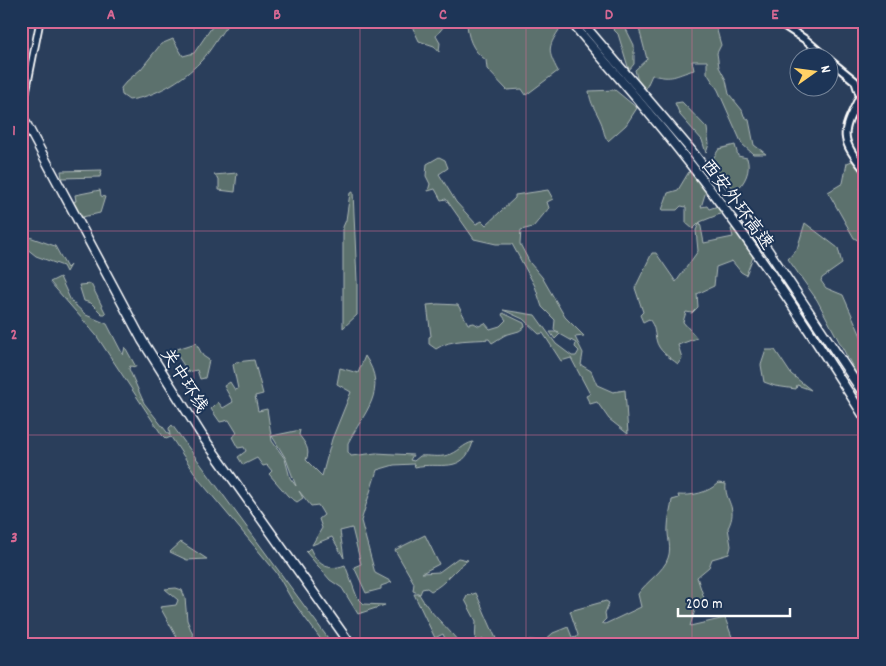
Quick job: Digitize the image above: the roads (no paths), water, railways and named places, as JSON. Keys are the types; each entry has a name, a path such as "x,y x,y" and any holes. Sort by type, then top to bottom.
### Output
{"highway":[{"name":"西安外环高速","path":"570,21 666,134 759,256 820,345 865,418"},
{"name":"西安外环高速","path":"582,21 691,150 775,260 865,396"},
{"name":"关中环线","path":"21,117 139,342 200,439 347,645"},
{"name":"关中环线","path":"21,117 142,340 203,437 351,645"}],"main road":[{"path":"777,21 816,48"},
{"path":"838,67 855,81 860,96 845,130 849,151 865,170"}],"street":[{"path":"21,117 40,21"}]}
